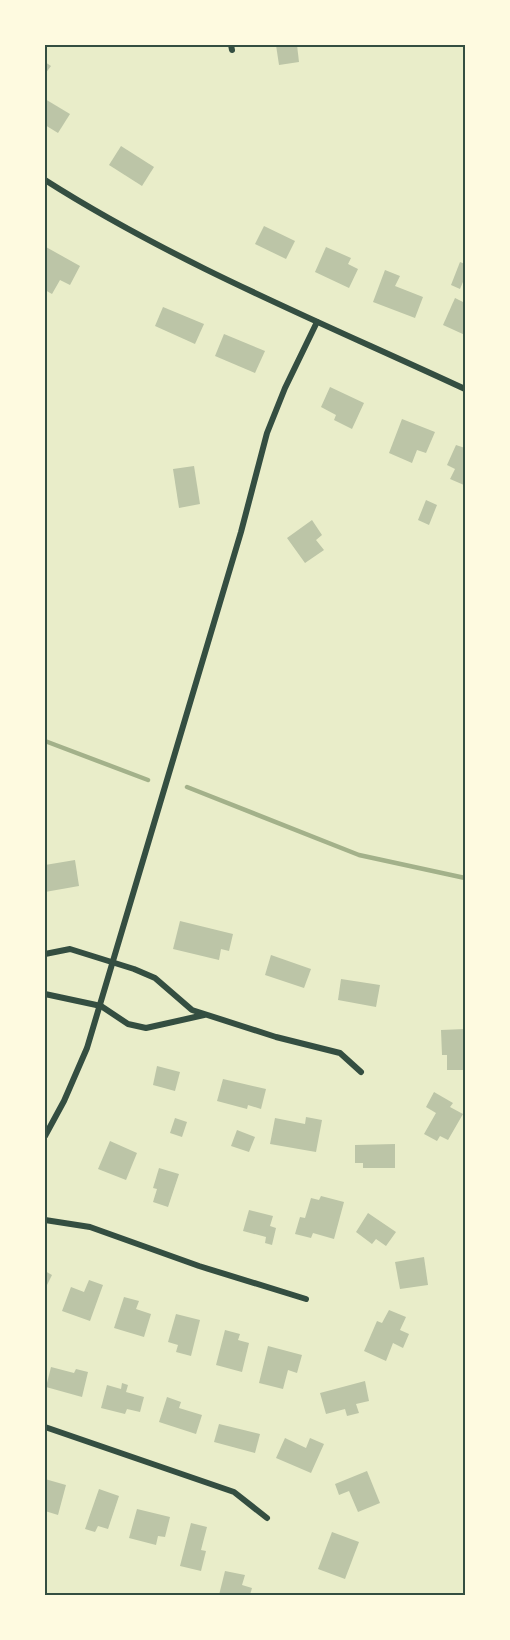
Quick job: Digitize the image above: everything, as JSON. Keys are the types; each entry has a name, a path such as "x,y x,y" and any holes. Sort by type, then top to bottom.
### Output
{"street":[{"path":"45,180 143,237 317,322 465,389"},
{"path":"45,1136 76,1075 101,1006 241,532 260,457 285,388 317,322"},
{"path":"45,954 70,949 155,978 182,1003 204,1015 340,1053 361,1072"},
{"path":"45,994 101,1006 128,1024 146,1028 204,1015"},
{"path":"45,1220 111,1233 189,1263 306,1299"},
{"path":"45,1428 234,1492 267,1518"}],"building":[{"path":"276,45 297,45 299,62 279,65"},
{"path":"45,62 51,66 45,74"},
{"path":"45,99 70,114 58,133 45,125"},
{"path":"121,146 154,167 142,186 109,165"},
{"path":"264,226 295,241 286,259 255,244"},
{"path":"46,247 80,266 70,285 60,280 52,294 45,290"},
{"path":"326,247 351,258 348,264 358,269 349,288 315,272"},
{"path":"460,262 465,264 465,277 460,289 451,285"},
{"path":"385,270 400,276 395,286 423,297 415,318 373,302"},
{"path":"455,298 465,303 465,335 443,325"},
{"path":"163,307 204,324 195,344 155,326"},
{"path":"224,334 265,351 255,373 215,356"},
{"path":"330,387 364,403 352,429 334,420 336,415 321,407"},
{"path":"402,419 435,432 426,453 417,450 412,463 389,453"},
{"path":"456,445 465,448 464,485 450,479 455,469 447,465"},
{"path":"194,466 200,504 179,508 173,469"},
{"path":"426,500 437,505 429,525 418,520"},
{"path":"312,520 322,535 316,540 324,550 305,563 287,538"},
{"path":"75,860 79,886 45,892 45,865"},
{"path":"180,921 233,934 229,951 221,949 219,960 173,949"},
{"path":"271,955 311,969 304,988 265,975"},
{"path":"341,979 380,985 376,1007 338,1000"},
{"path":"465,1029 465,1070 447,1070 447,1055 442,1055 441,1030"},
{"path":"157,1066 180,1072 175,1091 153,1085"},
{"path":"223,1079 266,1089 261,1109 248,1105 247,1109 217,1101"},
{"path":"434,1092 453,1103 450,1107 463,1114 448,1140 440,1136 437,1141 424,1134 436,1113 426,1107"},
{"path":"306,1117 322,1120 316,1152 270,1144 275,1118 305,1124"},
{"path":"175,1118 187,1122 182,1137 170,1133"},
{"path":"237,1130 255,1137 249,1152 231,1146"},
{"path":"110,1141 137,1153 126,1180 98,1169"},
{"path":"395,1144 395,1168 363,1168 363,1163 355,1163 355,1145"},
{"path":"159,1168 179,1174 168,1207 153,1202 157,1189 153,1188"},
{"path":"321,1196 344,1202 334,1239 313,1233 311,1238 295,1234 300,1217 305,1218 311,1198 319,1200"},
{"path":"249,1210 273,1216 270,1226 276,1228 272,1245 265,1243 266,1237 243,1231"},
{"path":"368,1213 396,1232 386,1246 376,1239 372,1244 356,1232"},
{"path":"424,1257 428,1285 400,1289 395,1262"},
{"path":"45,1271 52,1275 45,1289"},
{"path":"89,1280 103,1285 90,1321 62,1311 71,1287 84,1292"},
{"path":"124,1297 139,1301 136,1309 151,1314 144,1337 114,1328"},
{"path":"389,1310 406,1317 400,1330 409,1334 403,1348 393,1343 386,1361 364,1351 377,1321 382,1323"},
{"path":"176,1314 200,1320 191,1356 176,1352 178,1345 168,1342"},
{"path":"225,1330 240,1334 238,1340 249,1343 242,1372 216,1365"},
{"path":"268,1346 302,1355 297,1373 288,1370 283,1389 259,1383"},
{"path":"51,1367 74,1373 76,1369 88,1372 82,1397 46,1387"},
{"path":"365,1381 369,1401 356,1404 359,1413 347,1416 345,1409 326,1414 320,1393"},
{"path":"122,1383 128,1385 126,1392 144,1397 140,1412 127,1409 125,1414 101,1408 107,1385 121,1389"},
{"path":"167,1397 181,1402 179,1408 202,1415 196,1434 159,1422"},
{"path":"219,1424 260,1434 255,1453 214,1442"},
{"path":"285,1438 306,1448 310,1438 324,1444 311,1473 276,1458"},
{"path":"367,1471 380,1503 358,1512 349,1491 339,1495 335,1484"},
{"path":"45,1479 66,1485 58,1515 45,1511"},
{"path":"99,1489 119,1496 108,1529 98,1526 95,1532 85,1529"},
{"path":"137,1509 170,1517 165,1537 158,1536 156,1545 129,1538"},
{"path":"191,1523 207,1527 201,1550 206,1551 201,1571 180,1566"},
{"path":"332,1532 359,1542 345,1579 318,1569"},
{"path":"225,1571 245,1575 242,1585 252,1588 250,1595 219,1595"}],"waterway":[{"path":"45,741 148,780"},
{"path":"187,787 359,855 465,878"}]}
